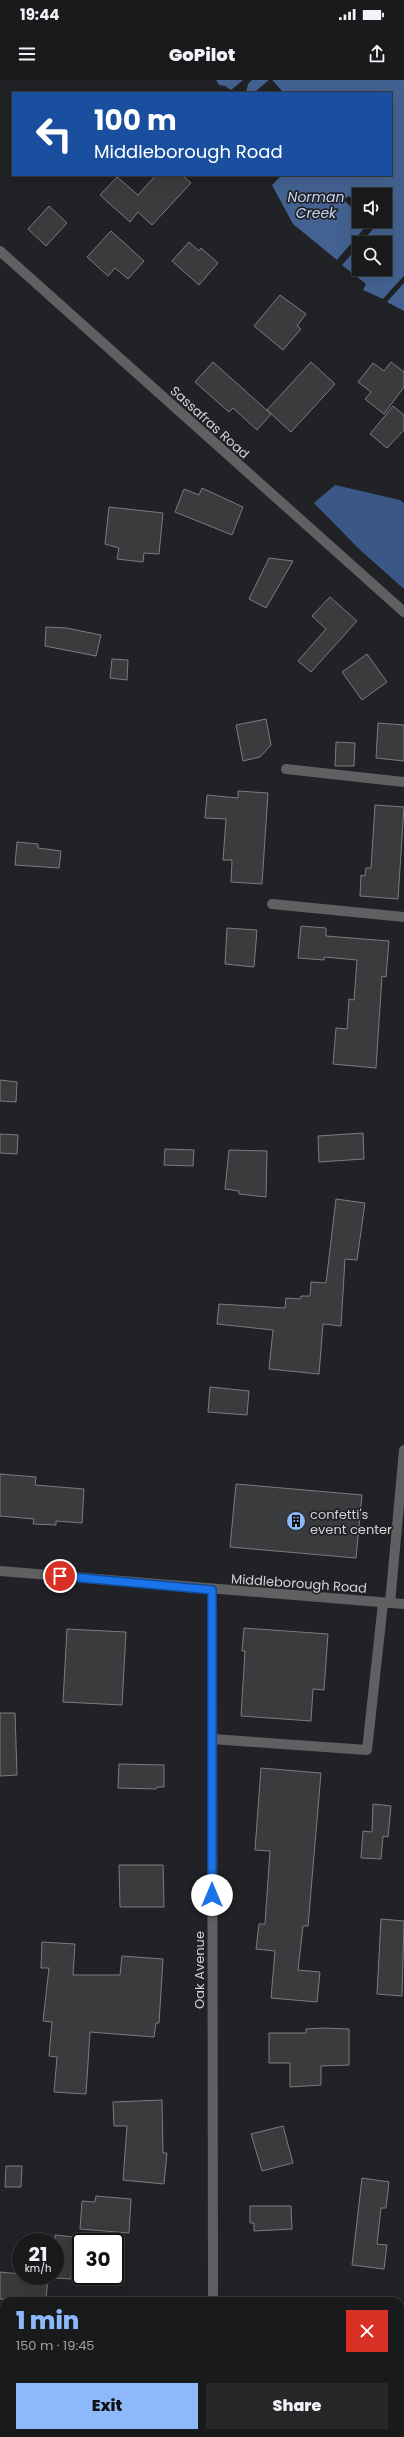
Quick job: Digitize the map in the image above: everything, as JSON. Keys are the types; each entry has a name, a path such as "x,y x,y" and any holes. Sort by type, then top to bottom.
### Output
{"street":[{"name":"Sassafras Road","path":"0,251 404,612"},
{"path":"286,769 404,782"},
{"path":"272,904 404,917"},
{"path":"212,1739 367,1750 387,1603 404,1450"},
{"name":"Middleborough Road","path":"0,1571 212,1590 404,1604"},
{"name":"Oak Avenue","path":"212,1590 213,2297"}],"shaded area":[{"path":"335,485 400,500 404,503 404,589 359,549 314,503"}],"water":[{"path":"216,80 243,80 231,90 225,86 219,85"},
{"path":"252,80 269,80 255,92 246,92 248,84"},
{"name":"Norman Creek","path":"272,80 404,80 404,276 383,299 363,290 366,284 356,276 392,276 392,236 367,236 374,228 392,228 392,188 352,188 352,199 349,196 344,200 352,207 352,228 365,228 358,236 352,236 352,243 337,260 293,224 272,185 281,176 392,176 392,92 281,92 282,91"},
{"name":"Norman Creek","path":"352,253 352,273 342,265"},
{"path":"404,283 404,311 387,302"}],"pier":[{"path":"269,80 272,80 282,92 277,92 271,82 258,92 255,92"},
{"path":"349,196 352,199 352,201 349,198 347,200 352,205 352,207 344,200"},
{"path":"365,228 367,228 360,236 358,236"},
{"path":"369,228 373,228 366,236 363,236"},
{"path":"352,243 352,246 339,262 337,260"},
{"path":"352,250 352,253 342,265 341,264"},
{"path":"404,276 404,279 385,300 383,299"}],"building":[{"path":"155,176 183,176 191,183 152,225 138,212 130,222 100,195 117,177 138,195"},
{"path":"49,206 67,223 46,246 28,229"},
{"path":"111,231 144,261 128,279 115,268 108,276 87,257"},
{"path":"189,242 199,251 201,248 218,263 199,285 172,261"},
{"path":"280,295 306,314 297,326 301,329 283,350 254,326"},
{"path":"213,362 271,414 257,430 233,408 229,412 195,382"},
{"path":"311,362 335,384 291,432 267,410"},
{"path":"391,362 404,372 404,387 384,414 365,399 371,392 358,382 373,363 384,371"},
{"path":"393,406 404,415 404,430 387,448 370,434"},
{"path":"202,488 243,507 232,535 175,512 184,489 199,495"},
{"path":"109,507 163,513 159,554 144,553 143,562 117,559 119,548 105,544"},
{"path":"269,558 293,561 266,608 249,599"},
{"path":"330,597 357,621 311,672 298,661 326,629 312,616"},
{"path":"46,627 66,628 101,635 96,656 45,646"},
{"path":"367,654 387,682 362,700 342,672"},
{"path":"112,659 128,660 127,680 110,678"},
{"path":"266,719 271,745 260,757 243,761 236,725"},
{"path":"378,723 404,725 404,761 376,758"},
{"path":"336,742 355,743 354,766 335,766"},
{"path":"238,791 268,793 262,884 231,882 232,860 223,860 226,819 205,818 207,795 238,798"},
{"path":"375,805 404,807 398,899 360,896 361,875 365,876 366,868 371,868"},
{"path":"17,842 38,844 38,848 61,851 59,868 15,865"},
{"path":"301,926 326,928 326,936 389,941 386,977 382,976 376,1068 333,1064 336,1028 347,1029 349,999 354,1000 357,960 324,957 324,960 298,958"},
{"path":"227,928 257,930 254,967 225,964"},
{"path":"0,1080 17,1082 16,1102 0,1101"},
{"path":"363,1133 364,1159 319,1162 318,1136"},
{"path":"0,1134 18,1135 17,1154 0,1153"},
{"path":"165,1149 194,1150 193,1166 164,1165"},
{"path":"229,1150 267,1151 266,1197 239,1194 239,1191 225,1189"},
{"path":"336,1199 365,1203 357,1260 345,1259 341,1326 323,1324 319,1374 269,1369 273,1330 217,1324 219,1304 285,1308 286,1298 300,1299 301,1296 310,1296 311,1282 326,1283"},
{"path":"210,1387 249,1391 247,1415 208,1412"},
{"path":"0,1474 36,1477 35,1485 84,1489 82,1523 56,1521 56,1525 33,1524 34,1519 0,1516"},
{"name":"confetti's event center","path":"236,1484 362,1495 356,1558 230,1547"},
{"path":"244,1628 328,1634 324,1690 313,1689 311,1721 241,1716 245,1651 242,1651"},
{"path":"67,1629 126,1632 122,1705 63,1702"},
{"path":"0,1713 15,1713 17,1775 0,1776"},
{"path":"119,1764 164,1765 164,1787 157,1787 156,1789 118,1788"},
{"path":"261,1768 321,1773 308,1926 303,1926 298,1970 320,1972 317,2002 271,1998 275,1951 256,1949 259,1924 265,1924 270,1851 255,1850"},
{"path":"373,1804 391,1806 388,1837 383,1836 381,1859 361,1858 363,1831 372,1832"},
{"path":"119,1865 163,1865 164,1907 120,1907"},
{"path":"381,1919 404,1921 402,1996 377,1994"},
{"path":"42,1942 75,1944 73,1975 120,1975 122,1956 163,1959 159,2023 156,2023 154,2037 90,2032 86,2094 54,2092 57,2057 49,2056 52,2022 43,2021 49,1968 41,1968"},
{"path":"306,2029 349,2029 349,2065 321,2066 321,2085 290,2087 290,2063 269,2063 269,2033 306,2033"},
{"path":"162,2100 163,2153 167,2153 164,2184 123,2180 127,2126 114,2126 113,2102"},
{"path":"283,2126 293,2163 262,2171 251,2134"},
{"path":"6,2166 22,2166 21,2187 5,2187"},
{"path":"362,2178 389,2182 386,2208 381,2208 377,2244 387,2245 384,2269 352,2265"},
{"path":"96,2196 131,2199 129,2233 80,2229 82,2201 95,2202"},
{"path":"250,2206 291,2206 292,2229 254,2231 254,2223 250,2223"},
{"path":"64,2236 72,2237 71,2279 64,2279"},
{"path":"0,2272 12,2273 12,2285 47,2285 46,2297 0,2297"}],"place":[{"name":"confetti's event center","path":"296,1521"}],"route":[{"path":"60,1576 212,1590 212,1895"}]}
